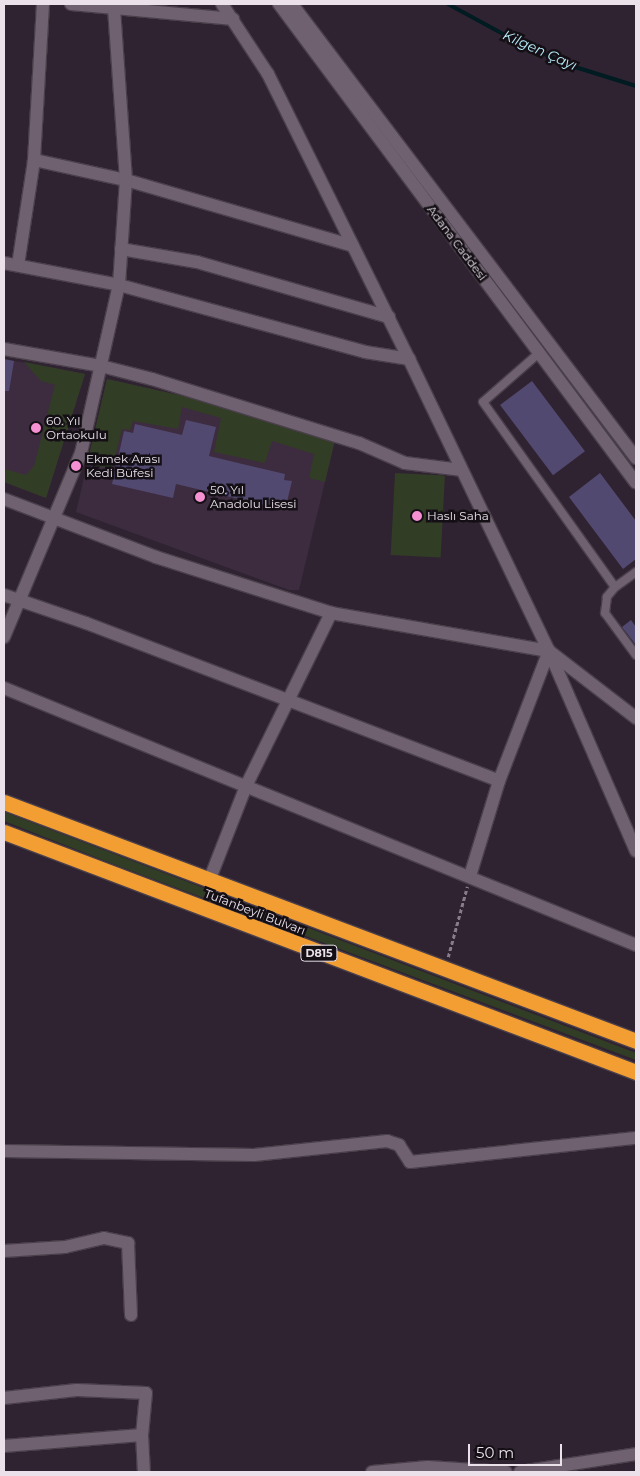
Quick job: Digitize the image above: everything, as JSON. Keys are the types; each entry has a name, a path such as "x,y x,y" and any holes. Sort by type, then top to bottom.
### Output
{"highway":[{"name":"Tufanbeyli Bulvarı","path":"4,802 444,970 636,1041"},
{"name":"Tufanbeyli Bulvarı","path":"4,832 636,1072"}],"street":[{"path":"18,265 34,160 43,4"},
{"path":"71,4 233,19"},
{"path":"222,4 268,74 389,318 549,651 636,851"},
{"name":"Adana Caddesi","path":"279,4 636,483"},
{"path":"292,4 636,458"},
{"path":"4,637 17,600 81,453 119,285 126,180 114,8"},
{"path":"34,160 126,180 353,246"},
{"path":"121,249 197,262 389,318"},
{"path":"4,263 119,285 365,352 409,359"},
{"path":"4,349 101,366 358,443 405,463 461,470"},
{"path":"4,498 156,557 331,613 549,651 636,718"},
{"path":"4,595 287,700 499,782"},
{"path":"209,881 246,786 331,613"},
{"path":"470,876 499,782 549,651"},
{"path":"4,688 636,945"},
{"path":"4,1151 254,1156 387,1141 399,1145 410,1162 636,1138"},
{"path":"4,1251 65,1247 104,1238 128,1243 131,1316"},
{"path":"4,1398 77,1390 146,1393 142,1435 144,1472"},
{"path":"4,1446 142,1435"},
{"path":"520,1472 636,1454"},
{"path":"372,1472 428,1467 506,1472"}],"lane":[{"path":"539,353 483,402 615,586"},
{"path":"636,572 615,586 607,597 605,613 636,655"}],"path":[{"path":"444,970 470,876"}],"shaded area":[{"name":"60. Yıl Ortaokulu","path":"4,359 85,374 46,498 4,482"},
{"name":"50. Yıl Anadolu Lisesi","path":"107,379 183,396 335,440 299,590 289,590 76,512"}],"green space":[{"path":"24,362 85,374 46,498 4,482 4,469 26,475 34,466 55,385 41,381"},
{"path":"107,379 183,396 335,440 325,482 309,478 314,454 272,441 265,463 214,452 221,418 182,407 178,429 133,421 130,430 122,429 112,469 87,464"},
{"name":"Haslı Saha","path":"395,473 445,476 441,558 391,555"},
{"path":"4,812 636,1053 636,1060 113,864 4,821"}],"building":[{"path":"4,359 14,361 9,391 4,391"},
{"path":"532,381 585,451 553,475 500,405"},
{"path":"186,420 216,427 209,456 285,474 284,480 292,481 285,510 176,484 173,498 112,484 124,431 133,433 135,424 182,435"},
{"path":"600,473 636,521 636,559 623,569 569,497"},
{"path":"631,620 636,627 636,645 622,627"}],"waterway":[{"name":"Kilgen Çayı","path":"448,4 527,47 575,67 636,86"}],"place":[{"name":"60. Yıl Ortaokulu","path":"36,428"},
{"name":"Ekmek Arası Kedi Büfesi","path":"76,466"},
{"name":"50. Yıl Anadolu Lisesi","path":"200,497"},
{"name":"Haslı Saha","path":"417,516"}]}
